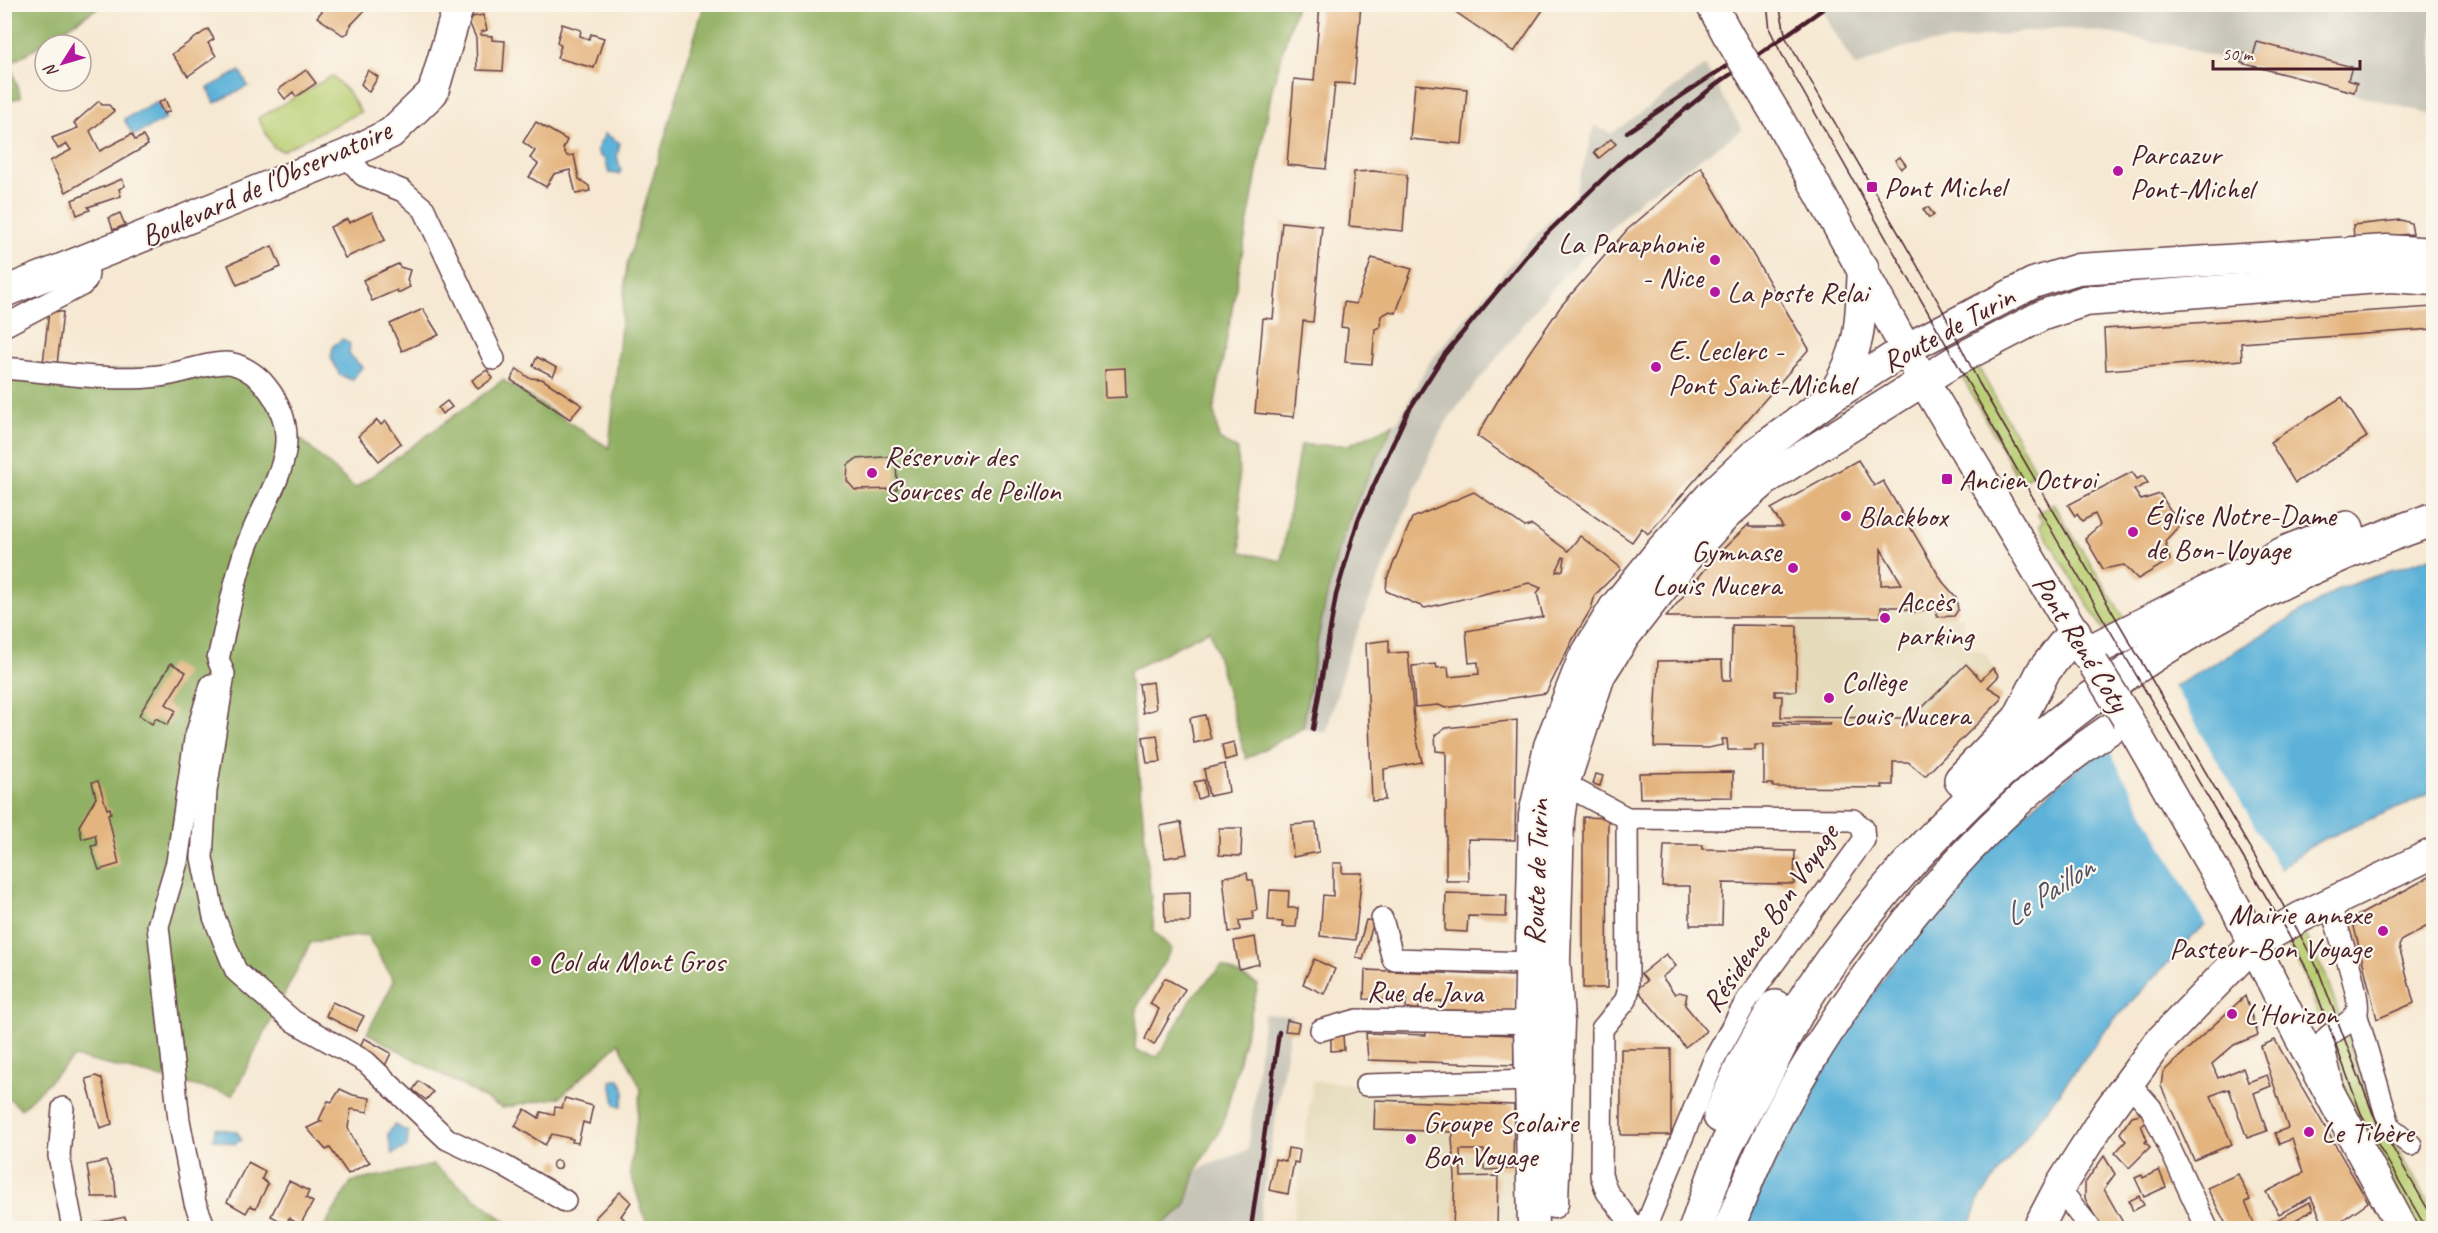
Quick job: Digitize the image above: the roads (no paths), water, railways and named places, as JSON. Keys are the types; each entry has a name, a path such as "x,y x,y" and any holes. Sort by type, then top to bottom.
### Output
{"main road":[{"name":"Boulevard de l'Observatoire","path":"4,292 346,155 391,133 433,92 459,4"},
{"name":"Pont René Coty","path":"1711,4 1778,116 1863,267 1923,380 2127,717 2236,908 2338,1109 2402,1228"},
{"name":"Route de Turin","path":"1533,1228 1532,1080 1529,1024 1534,816 1549,746 1583,659 1626,592 1710,496 1757,452 1832,397 1906,349 2033,283 2078,270 2387,250 2433,253"},
{"path":"1832,397 1854,359 1860,330 1863,267"},
{"name":"Route de Turin","path":"1553,1228 1552,1171 1560,1022 1555,961 1559,819 1564,784 1600,675 1625,636 1687,557 1727,514 1768,478 1923,380 2043,315 2085,301 2391,277 2433,280"},
{"path":"1680,1228 1711,1138 1742,1067 1778,1002 1843,910 1906,836 1989,753 2019,719 2043,672 2085,649 2288,552 2407,504 2433,498"},
{"path":"1696,1228 1722,1157 1796,1014 1815,984 1860,924 1933,838 1999,774 2072,712 2163,648 2247,599 2318,565 2376,539 2433,519"},
{"path":"1717,1228 1741,1162 1770,1098 1830,992 1946,849 2010,786 2121,696 2173,662 2259,613 2384,558 2433,541"},
{"path":"1729,1228 1764,1143 1814,1051 1886,945 1958,860 2023,795 2127,717"},
{"path":"2038,1228 2059,1188 2128,1082 2180,1017 2254,944 2330,902 2433,853"}],"street":[{"path":"346,155 363,175 403,191 424,209 494,359"},
{"path":"4,326 82,285 87,280 88,272 84,260"},
{"path":"4,368 133,377 159,376 227,363 243,368 260,378 274,396 286,419 287,445 277,480 246,549 195,739 177,862 158,926 179,1120 195,1203 205,1228"},
{"path":"218,659 224,674 206,791 202,858 214,917 237,970 293,1021 366,1062 447,1139 504,1166 565,1201"},
{"name":"Résidence Bon Voyage","path":"1564,784 1627,818 1853,820 1863,828 1864,840 1748,999 1715,1058 1646,1228"},
{"path":"1627,818 1628,991 1626,1000 1602,1029 1601,1175 1607,1192 1635,1228"},
{"path":"2330,902 2358,1001 2356,1013 2390,1128 2410,1145"},
{"path":"1382,920 1394,959 1532,963"},
{"path":"2338,1109 2323,1044 2356,1013"},
{"name":"Rue de Java","path":"1321,1030 1357,1020 1529,1024 1560,1022"},
{"path":"1366,1085 1532,1080"},
{"path":"2128,1082 2151,1108 2207,1228"},
{"path":"63,1108 59,1156 73,1228"},
{"path":"2059,1188 2090,1228"}],"water":[{"path":"240,71 248,86 215,103 208,88"},
{"path":"158,102 166,119 133,136 124,119"},
{"path":"605,134 620,143 617,156 621,171 619,174 609,173 605,159 599,155 597,149"},
{"path":"343,339 350,344 349,354 362,367 352,380 340,375 331,358 333,346"},
{"name":"Le Paillon","path":"2433,556 2433,792 2313,844 2198,931 2111,1023 1980,1198 1969,1228 1745,1228 1758,1194 1836,1047 1902,952 2005,831 2164,693 2341,588"},
{"path":"619,1079 625,1091 621,1107 615,1105 611,1081"},
{"path":"394,1125 408,1132 407,1147 392,1154 388,1134"},
{"path":"216,1128 237,1132 242,1140 234,1144 213,1139"}],"tram line":[{"path":"1767,4 1770,30 1780,51 2057,540 2288,934 2310,975 2362,1116 2426,1228"},
{"path":"1779,4 1786,38 1940,305 1979,383 2297,929 2318,969 2373,1114 2434,1220"}],"railway":[{"path":"1313,729 1336,595 1358,520 1407,413 1444,355 1537,243 1617,165 1714,86 1830,4"},
{"path":"1627,132 1731,63"},
{"path":"1251,1228 1279,1032"}],"place":[{"name":"Parcazur Pont-Michel","path":"2118,171"},
{"name":"Pont Michel","path":"1872,187"},
{"name":"La Paraphonie - Nice","path":"1715,260"},
{"name":"La poste Relai","path":"1715,292"},
{"name":"E. Leclerc - Pont Saint-Michel","path":"1656,367"},
{"name":"Réservoir des Sources de Peillon","path":"872,473"},
{"name":"Ancien Octroi","path":"1947,479"},
{"name":"Blackbox","path":"1846,516"},
{"name":"Église Notre-Dame de Bon-Voyage","path":"2133,532"},
{"name":"Gymnase Louis Nucera","path":"1793,568"},
{"name":"Accès parking","path":"1885,618"},
{"name":"Collège Louis Nucera","path":"1829,698"},
{"name":"Mairie annexe Pasteur-Bon Voyage","path":"2383,931"},
{"name":"Col du Mont Gros","path":"536,961"},
{"name":"L'Horizon","path":"2232,1014"},
{"name":"Le Tibère","path":"2309,1132"},
{"name":"Groupe Scolaire Bon Voyage","path":"1411,1139"}]}
